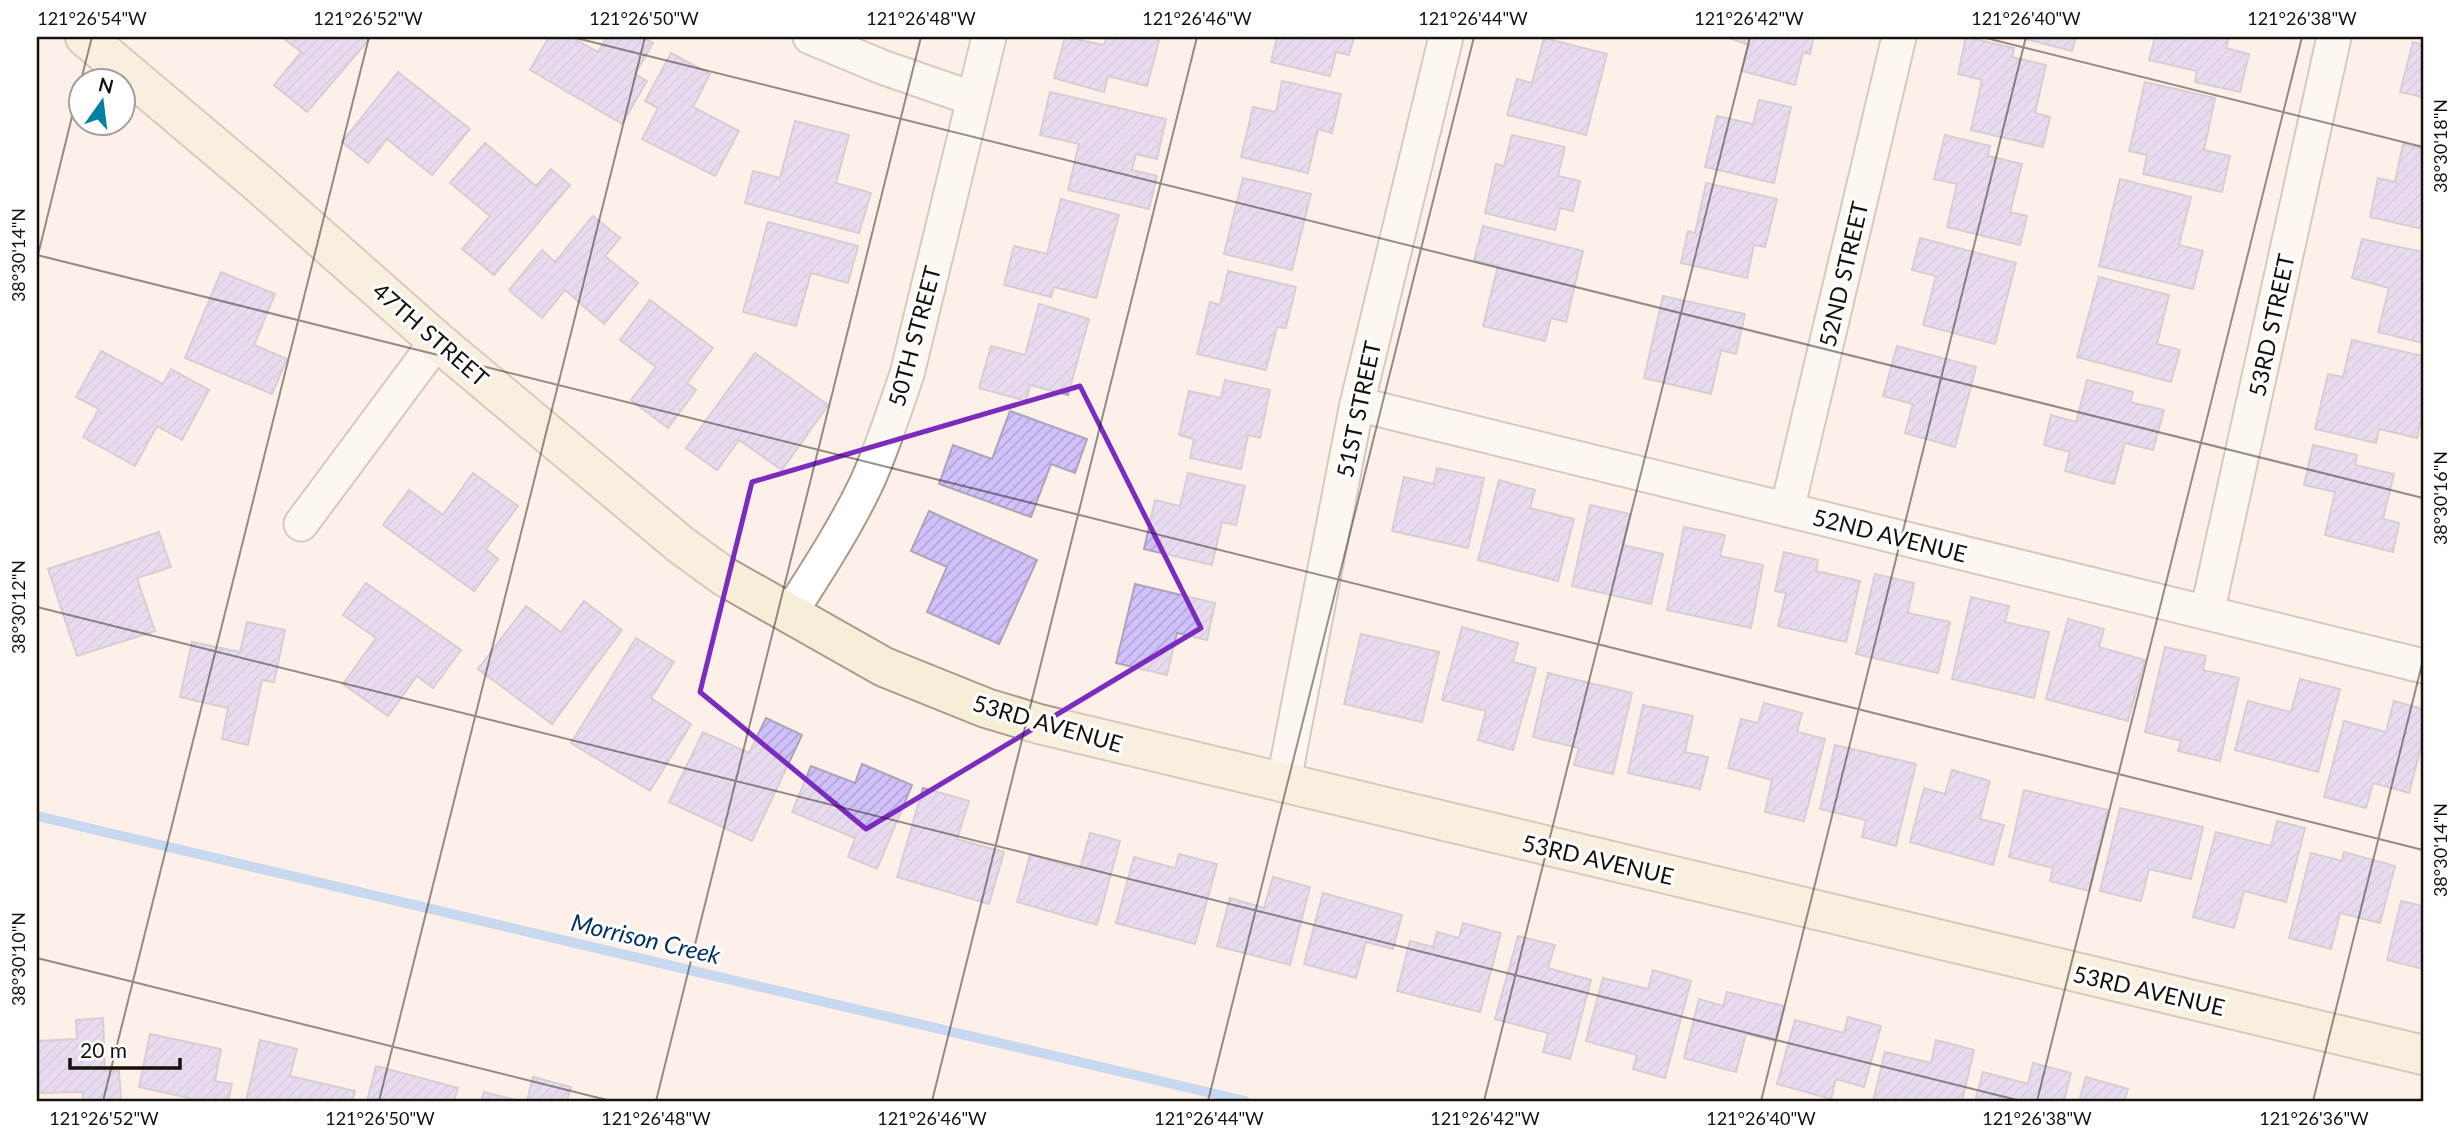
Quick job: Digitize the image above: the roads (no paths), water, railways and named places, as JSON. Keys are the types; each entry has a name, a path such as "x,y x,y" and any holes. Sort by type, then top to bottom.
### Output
{"street":[{"name":"47TH STREET","path":"85,37 257,182 437,341 681,545 726,577 789,615"},
{"path":"810,37 974,99"},
{"name":"50TH STREET","path":"789,615 831,548 867,480 891,422 906,374 989,37"},
{"name":"51ST STREET","path":"1283,785 1357,404 1446,37"},
{"name":"52ND STREET","path":"1787,510 1899,37"},
{"name":"53RD STREET","path":"2207,613 2334,37"},
{"path":"300,524 437,341"},
{"name":"52ND AVENUE","path":"1357,404 2423,666"},
{"name":"53RD AVENUE","path":"789,615 884,667 986,708 1283,785 2423,1055"}],"waterway":[{"name":"Morrison Creek","path":"37,816 1245,1101"}]}
